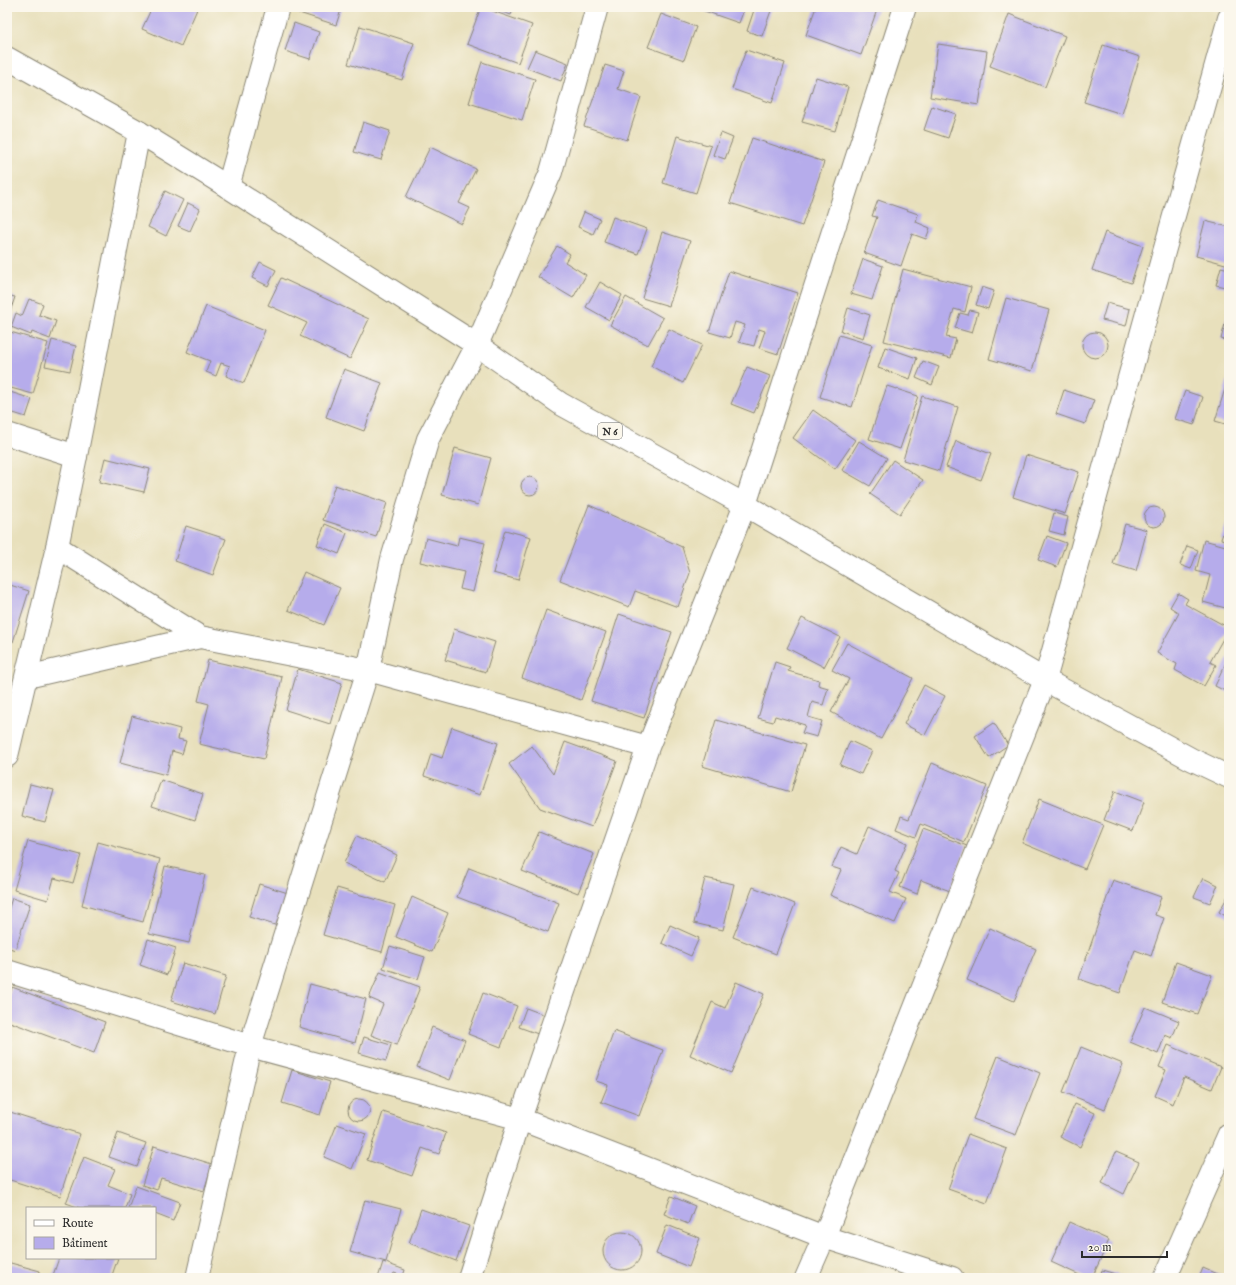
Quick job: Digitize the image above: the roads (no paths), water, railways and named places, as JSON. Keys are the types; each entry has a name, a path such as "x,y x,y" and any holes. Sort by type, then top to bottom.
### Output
{"street":[{"path":"228,187 278,7"},
{"path":"198,1278 250,1046 368,670 392,559 428,439 477,345 551,172 598,7"},
{"path":"469,1278 520,1119 648,747 745,505 905,7"},
{"path":"806,1278 824,1237 1045,680 1229,18"},
{"name":"N 6","path":"7,58 139,132 228,187 477,345 561,404 745,505 1045,680 1229,778"},
{"path":"7,756 57,547 139,132"},
{"path":"7,434 76,456"},
{"path":"57,547 200,637 368,670 648,747"},
{"path":"26,677 200,637"},
{"path":"7,971 250,1046 520,1119 824,1237 952,1278"},
{"path":"1165,1278 1229,1134"}]}
